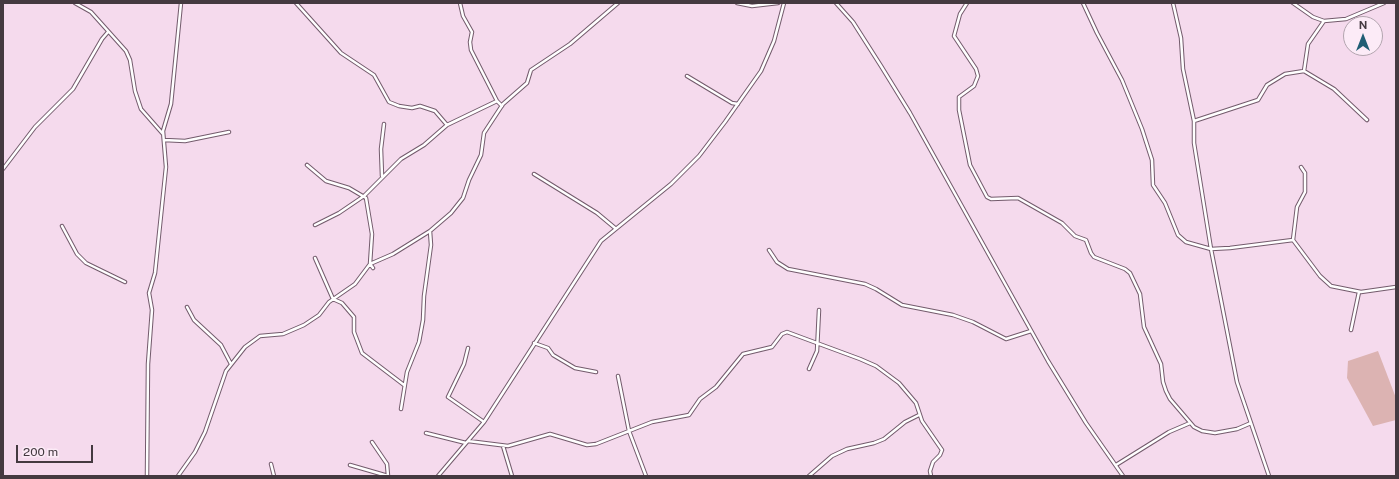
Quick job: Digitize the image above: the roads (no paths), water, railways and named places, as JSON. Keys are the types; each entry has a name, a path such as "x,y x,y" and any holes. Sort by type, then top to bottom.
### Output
{"street":[{"path":"75,3 91,12 126,51 130,60 134,91 141,109 163,134"},
{"path":"147,476 148,364 152,310 149,293 154,273 164,179 163,134 171,104 181,3"},
{"path":"296,3 341,54 374,74 389,102 399,106 412,108 420,106 435,111 447,125"},
{"path":"460,3 464,16 472,32 470,42 471,50 502,106"},
{"path":"178,476 195,452 205,432 226,370 245,347 260,336 283,334 304,325 319,315 333,299 355,284 370,264 393,254 430,231 451,213 463,198 481,155 484,133 502,106 527,83 531,70 570,44 618,3"},
{"path":"737,3 752,6 778,3"},
{"path":"438,476 484,422 600,241 659,195 699,156 738,104 761,71 770,51 784,3"},
{"path":"836,3 871,49 904,104 1031,331 1086,423 1123,476"},
{"path":"966,3 960,14 954,38 976,69 978,76 974,86 960,95 958,99 965,145 974,175 989,199 1018,198 1062,223 1075,236 1086,240 1094,257 1125,269 1130,273 1140,294 1144,327 1161,364 1162,382 1170,399 1190,423 1198,430 1215,433 1237,429 1251,423"},
{"path":"1083,3 1122,80 1142,129 1152,160 1153,185 1165,203 1178,236 1186,242 1211,249 1293,240"},
{"path":"1173,3 1180,34 1183,69 1194,121 1195,148 1211,249 1234,370 1269,476"},
{"path":"1293,3 1313,17 1324,21 1346,19 1384,3"},
{"path":"1304,70 1308,44 1324,21"},
{"path":"3,169 35,127 73,89 102,39 108,32"},
{"path":"1194,121 1258,100 1267,85 1285,74 1304,70 1334,89 1367,120"},
{"path":"687,76 732,103 738,104"},
{"path":"315,225 339,213 364,196 374,188 382,176 401,160 424,145 447,125 498,101"},
{"path":"382,176 381,149 384,124"},
{"path":"164,140 185,141 229,132"},
{"path":"307,165 326,181 349,188 364,196"},
{"path":"1301,167 1305,173 1305,192 1297,207 1293,240 1327,283 1359,292 1396,287"},
{"path":"534,174 597,213 615,228"},
{"path":"364,196 372,234 370,264 373,268"},
{"path":"62,226 77,254 86,264 125,282"},
{"path":"402,409 404,384 407,372 419,342 431,245 430,231"},
{"path":"769,250 777,262 788,269 865,284 902,305 953,315 973,322 1006,339 1031,331"},
{"path":"315,258 333,299 342,303 354,318 354,332 362,353 404,384"},
{"path":"1351,330 1359,292"},
{"path":"187,307 194,320 221,345 231,364"},
{"path":"809,369 817,351 819,310"},
{"path":"426,433 467,442 503,446 515,445 550,434 587,445 596,444 652,422 689,415 700,399 716,387 743,354 772,347 784,332 860,359 886,374 912,397 916,403 919,415 942,450 940,455 933,462 930,471 931,476"},
{"path":"534,344 548,348 552,355 575,368 596,372"},
{"path":"468,348 464,364 448,397 484,422"},
{"path":"618,376 629,431 646,476"},
{"path":"809,476 832,456 852,447 874,443 884,438 905,422 919,415"},
{"path":"1116,465 1169,432 1190,423"},
{"path":"350,465 388,476 387,464 372,442"},
{"path":"503,446 512,476"},
{"path":"271,464 274,476"}]}
